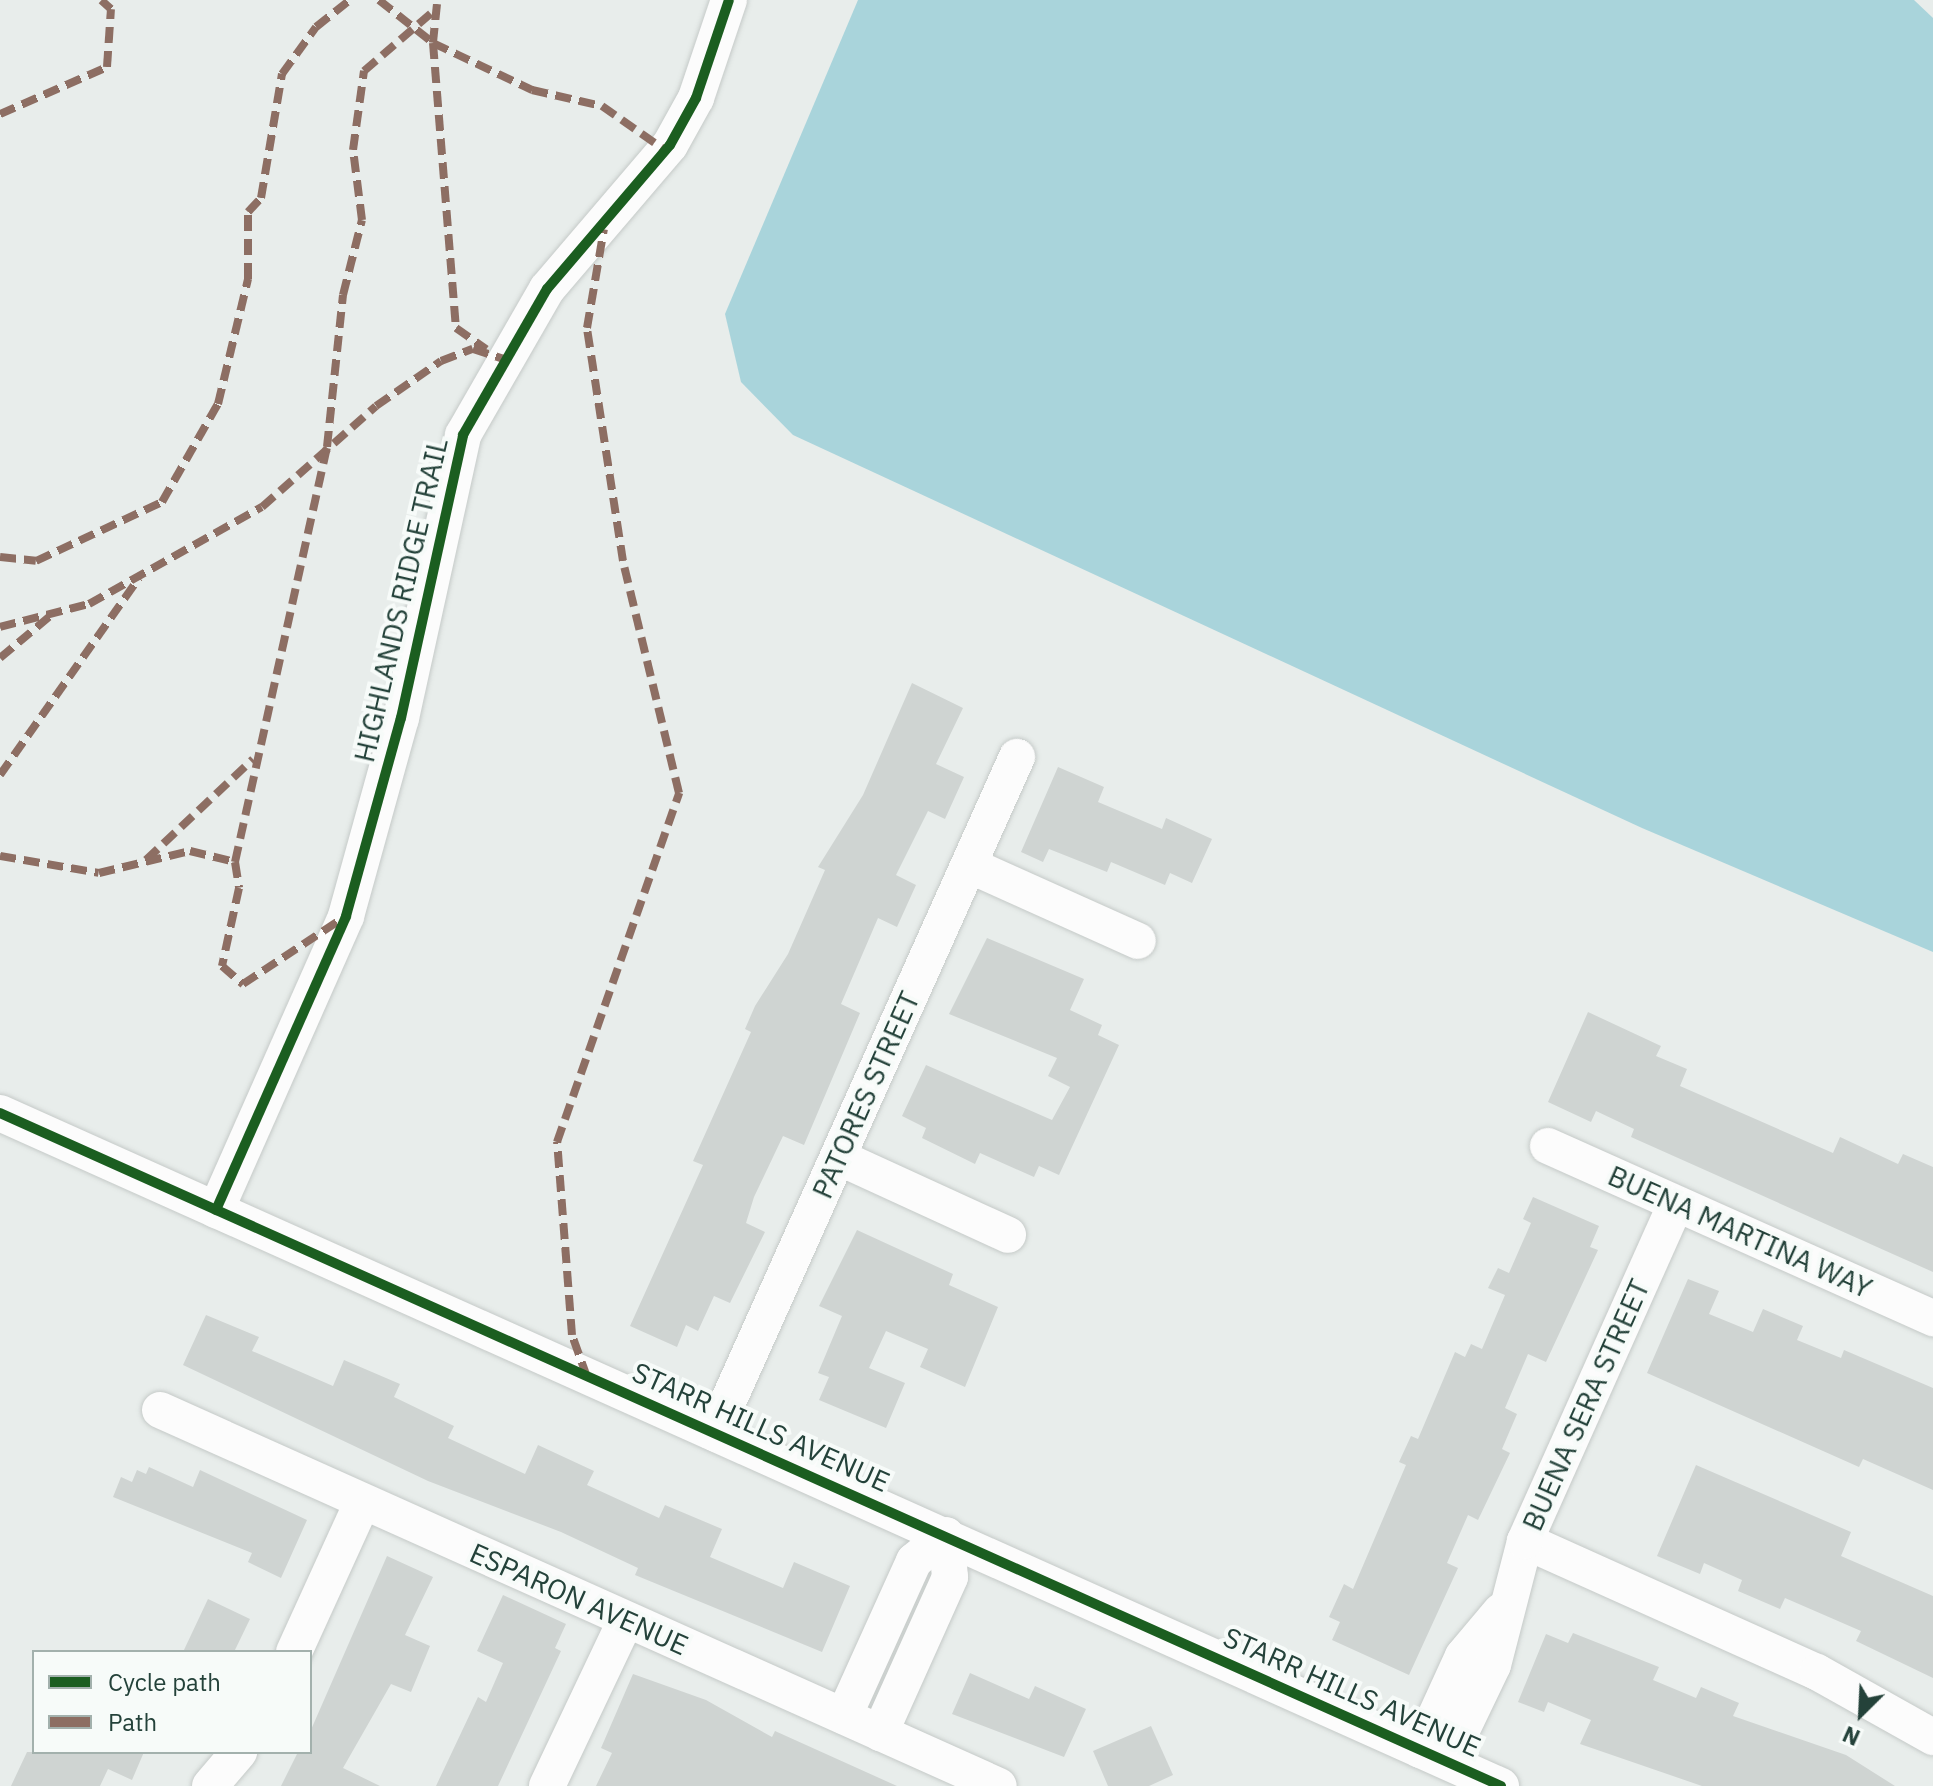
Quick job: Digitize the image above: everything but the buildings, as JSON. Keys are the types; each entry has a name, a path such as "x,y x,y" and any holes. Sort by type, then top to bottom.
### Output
{"street":[{"name":"HIGHLANDS RIDGE TRAIL","path":"216,1210 346,916 401,718 463,435 547,289 670,145 696,98 729,0"},
{"name":"PATORES STREET","path":"714,1433 1017,757"},
{"path":"969,865 1138,941"},
{"name":"STARR HILLS AVENUE","path":"0,1113 1501,1786"},
{"name":"BUENA MARTINA WAY","path":"1548,1146 1933,1318"},
{"path":"838,1157 1008,1235"},
{"name":"BUENA SERA STREET","path":"1434,1756 1464,1690 1493,1665 1502,1609 1525,1541 1676,1204"},
{"name":"ESPARON AVENUE","path":"160,1410 999,1786"},
{"path":"295,1650 362,1503"},
{"path":"844,1716 914,1561 946,1535"},
{"path":"880,1733 950,1577 946,1535"},
{"path":"1525,1541 1817,1672 1933,1737"},
{"path":"547,1786 626,1620"},
{"path":"886,1625 922,1641"},
{"path":"210,1786 237,1754"}],"water":[{"path":"858,0 1914,0 1933,18 1933,952 1642,828 793,435 741,382 725,314"}],"marked path":[{"path":"0,114 107,67 111,9 101,0"},
{"path":"0,557 36,561 162,502 218,404 248,279 248,212 261,198 282,74 316,27 350,0"},
{"path":"379,0 433,43 456,328 486,349"},
{"path":"437,4 433,43 532,90 602,106 666,151"},
{"path":"235,862 327,447 343,295 362,220 353,150 364,71 436,9"},
{"path":"587,1377 572,1335 557,1142 679,793 623,561 587,328 604,229"},
{"path":"0,627 89,604 262,507 376,406 441,361 473,349 503,359"},
{"path":"0,775 139,578"},
{"path":"0,658 50,616"},
{"path":"146,860 253,759"},
{"path":"0,856 99,873 190,851 235,862 239,888 222,966 243,984 343,918"}],"cycle path":[{"path":"216,1210 346,916 401,718 463,435 547,289 670,145 696,98 729,0"},
{"path":"0,1113 1501,1786"}]}
